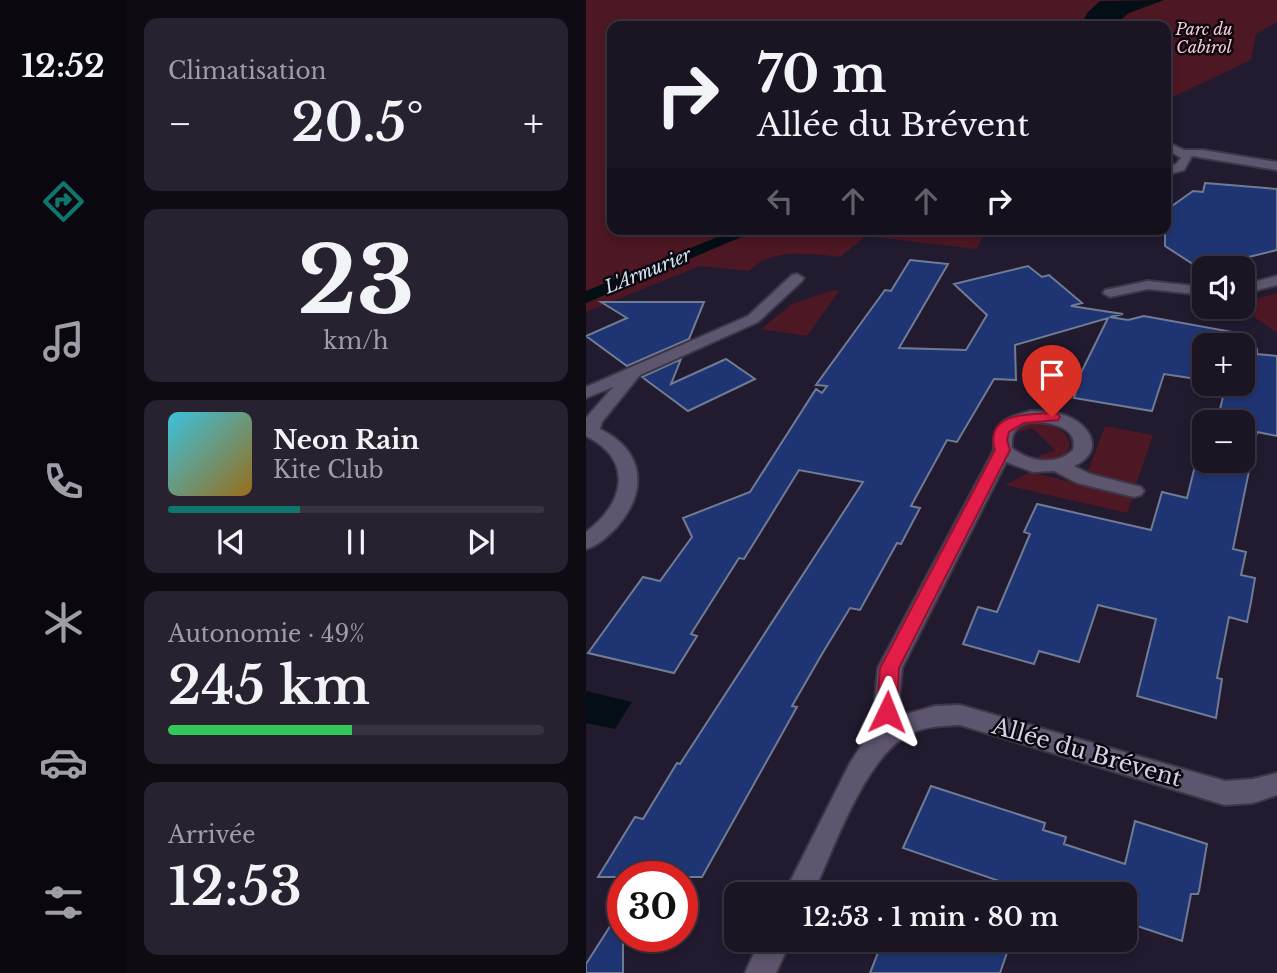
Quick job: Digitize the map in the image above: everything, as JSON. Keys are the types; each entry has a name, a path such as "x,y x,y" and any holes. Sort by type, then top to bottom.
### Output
{"street":[{"path":"1171,148 1184,153 1203,153 1277,166"},
{"path":"1171,169 1186,163 1184,153"},
{"path":"586,393 753,319 797,278"},
{"path":"1255,286 1277,280"},
{"path":"1110,293 1148,285 1192,290"},
{"path":"586,542 609,523 623,503 630,485 631,472 616,447 588,430 637,370"},
{"path":"1037,416 1067,422 1077,429 1083,438 1084,446 1080,455 1059,466 1043,468 1012,459 1002,450 1002,431 1010,423 1037,416"},
{"path":"897,727 887,712 890,668 1002,450"},
{"path":"1059,466 1084,479 1134,491"},
{"name":"Allée du Brévent","path":"804,882 859,766 874,746 897,727 926,716 960,715 1225,793 1253,791 1277,784"},
{"path":"760,973 770,952"}],"green space":[{"name":"Parc du Cabirol","path":"586,0 1277,0 1277,22 1256,34 1251,60 1171,97 1171,21 607,21 607,235 984,235 976,249 866,236 840,257 780,255 758,263 749,271 700,266 586,312"},
{"path":"833,290 839,291 807,336 761,329 792,304"},
{"path":"1277,293 1277,333 1255,317 1255,299"},
{"path":"1037,423 1053,426 1063,432 1069,439 1070,447 1066,453 1059,458 1048,460 1033,458 1055,450 1032,428 1014,434 1025,425"},
{"path":"1105,426 1153,435 1136,485 1087,473"},
{"path":"1030,472 1133,497 1127,513 1005,485"}],"water":[{"path":"1164,0 1129,13 1119,21 1083,21 1100,1"},
{"name":"L'Armurier","path":"722,235 746,235 586,303 586,291"},
{"path":"586,691 632,702 615,729 586,723"}],"building":[{"path":"1205,183 1277,189 1277,250 1253,256 1192,256 1192,264 1165,246 1165,235 1171,235 1171,207 1193,191 1203,192"},
{"path":"910,260 948,264 899,348 966,350 987,315 954,284 1028,266 1042,277 1049,275 1082,303 1071,306 1123,314 1110,317 1128,320 1144,316 1238,333 1192,333 1192,378 1164,374 1152,411 1074,398 1076,391 1072,391 1108,318 1015,345 1016,380 994,379 957,442 947,440 911,506 920,508 901,544 897,543 860,610 850,608 822,654 792,706 797,707 702,877 698,877 698,861 608,861 635,817 643,819 677,763 680,764 863,482 799,470 744,559 739,558 691,634 697,636 674,673 588,653 643,577 660,581 692,537 683,518 750,492 816,389 822,393 827,386 816,385 885,290 891,291"},
{"path":"601,302 704,302 689,339 627,366 586,336 627,318"},
{"path":"1255,349 1257,354 1277,356 1277,436 1257,432 1255,442 1255,410 1220,410 1223,396 1255,396"},
{"path":"681,359 671,384 726,359 755,379 688,411 642,377"},
{"path":"1193,473 1249,473 1233,549 1246,552 1241,575 1255,578 1247,622 1229,617 1217,678 1222,679 1216,718 1137,696 1156,619 1098,605 1079,662 1039,651 1034,664 963,644 978,607 997,612 1030,534 1024,532 1037,504 1151,530 1162,492 1187,498"},
{"path":"931,786 1045,823 1043,830 1066,837 1064,844 1125,864 1135,821 1207,844 1199,891 1198,894 1191,894 1182,941 1137,926 1137,882 1002,882 903,848"},
{"path":"607,862 607,877 598,877"},
{"path":"607,931 607,952 623,952 623,973 586,973 586,964"},
{"path":"878,952 1007,952 1000,973 870,973"}],"route":[{"path":"887,712 890,668 1002,450 1002,431 1010,423 1022,418 1052,417"}]}
